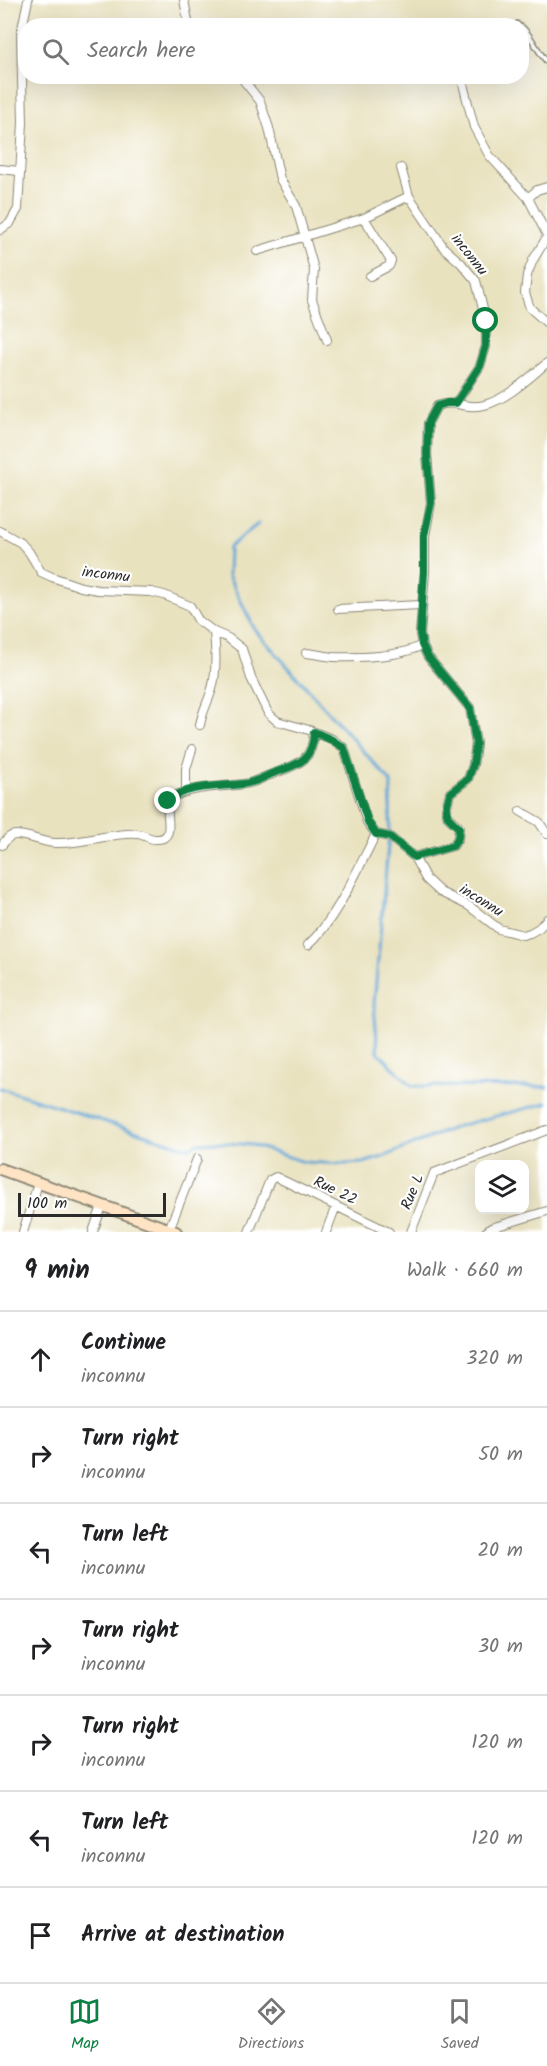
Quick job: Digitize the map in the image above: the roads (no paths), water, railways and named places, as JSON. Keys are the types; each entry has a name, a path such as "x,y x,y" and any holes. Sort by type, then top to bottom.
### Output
{"street":[{"path":"24,18 28,0"},
{"path":"184,0 187,18"},
{"path":"0,230 10,223 18,209 23,123 22,84"},
{"path":"246,84 260,101 269,128 280,179 296,206 314,269 312,300 327,340"},
{"path":"463,84 474,127 489,155 528,198 547,236 527,275 525,293 530,308 547,324"},
{"name":"inconnu","path":"401,168 409,196 444,248 461,262 476,281 486,321 486,346 480,366 456,403 437,406 428,423 427,454 431,503 424,536 424,572 420,605 422,645 428,657 470,708 476,744 468,779 450,793 446,809 448,817 459,828 458,838 453,846 414,857"},
{"path":"0,169 19,171"},
{"path":"528,198 537,190 547,187"},
{"path":"257,251 364,218 409,196"},
{"path":"364,218 391,261 389,266 370,276"},
{"path":"456,403 470,406 485,405 513,390 547,363"},
{"name":"inconnu","path":"0,531 21,543 41,572 52,577 98,590 151,592 190,606 198,620 214,633 228,638 242,649 251,678 268,713 277,721 314,732 344,748 368,822 377,835 390,837 414,857 426,879 440,892 469,906 499,928 523,935 539,928 547,919"},
{"path":"338,609 420,605"},
{"path":"200,725 213,688 216,657 214,633"},
{"path":"306,653 331,657 376,656 416,649 422,645"},
{"path":"2,844 8,837 15,834 54,843 136,834 154,840 160,839 169,831 168,801 173,797 186,792 219,786 245,784 285,771 303,761 309,754 314,745 314,732"},
{"path":"186,792 186,769 192,749"},
{"path":"520,811 538,822 547,834"},
{"path":"308,945 318,936 377,835"},
{"name":"Rue L","path":"411,1232 434,1173 547,1130"},
{"path":"0,1169 171,1231 197,1158"},
{"name":"Rue 22","path":"249,1232 270,1180 276,1177 389,1232"},
{"path":"23,1232 38,1183"},
{"path":"93,1232 102,1206"},
{"path":"326,1232 336,1206"},
{"path":"486,1232 491,1228 547,1211"}],"lane":[{"path":"529,36 547,62"}],"waterway":[{"path":"258,524 229,547 228,575 255,630 391,782 390,823 374,1005 378,1052 412,1086 547,1087"},
{"path":"0,1088 184,1147 216,1142 252,1145 304,1162 343,1164 363,1163 458,1126 547,1103"}]}
